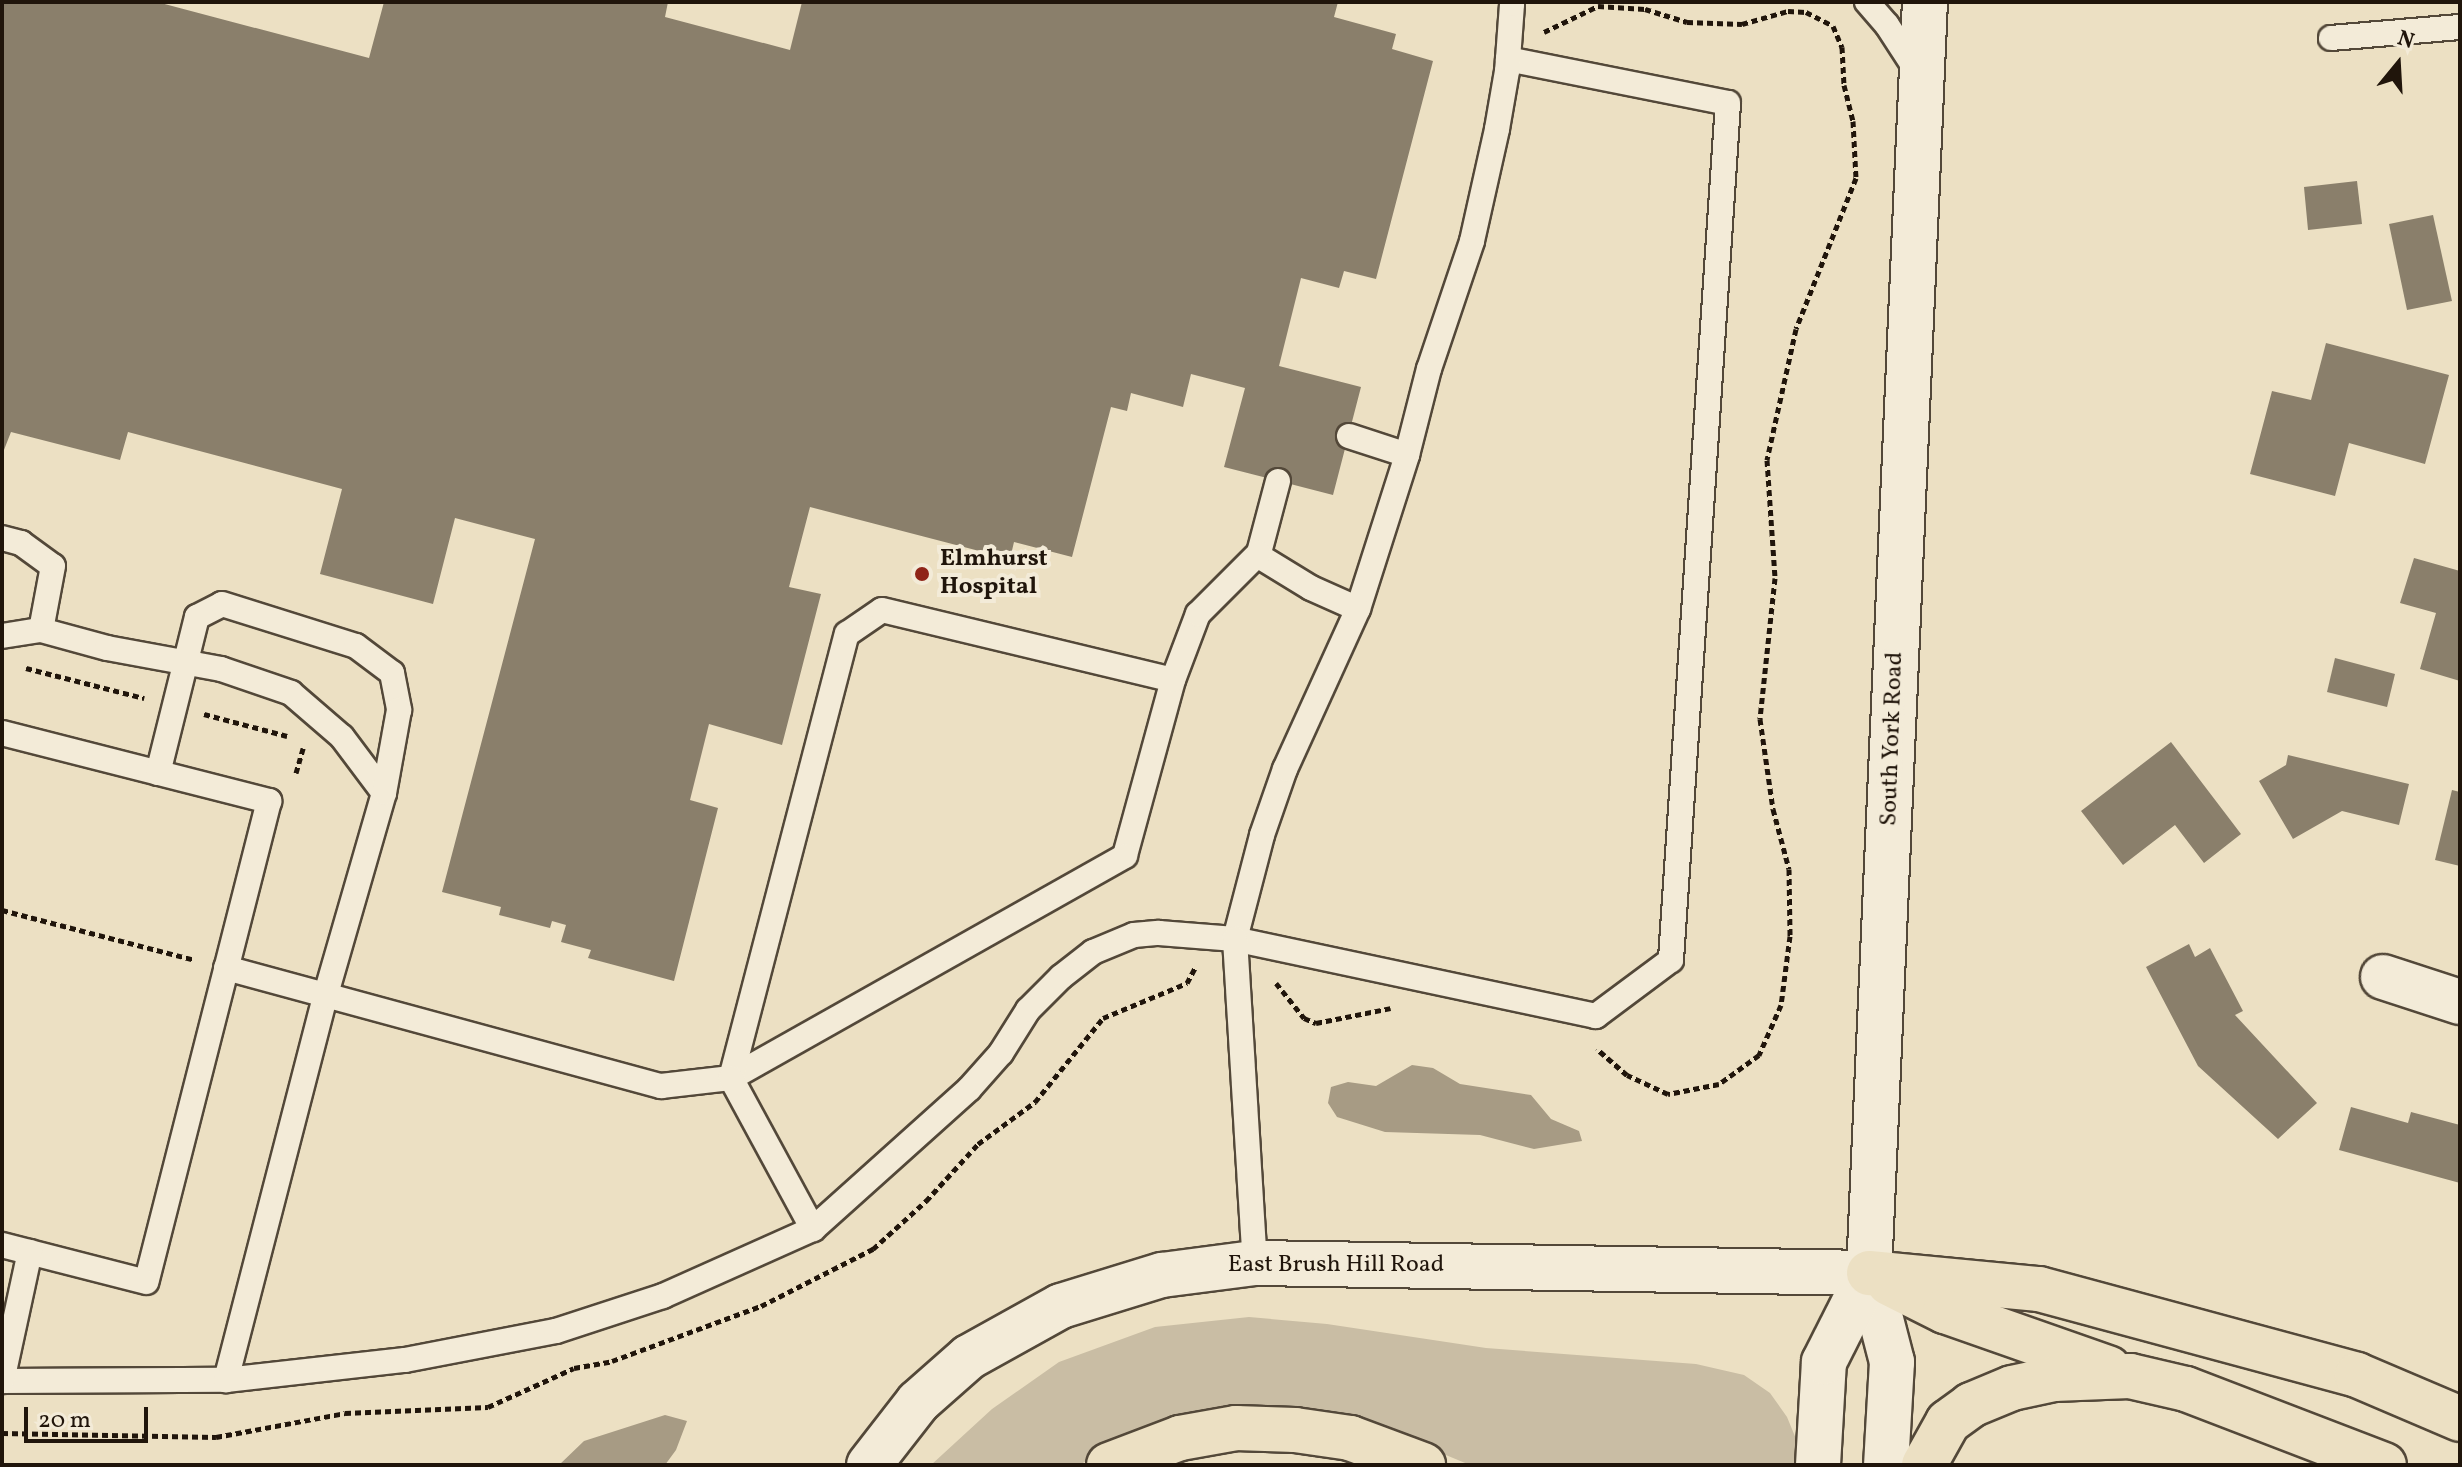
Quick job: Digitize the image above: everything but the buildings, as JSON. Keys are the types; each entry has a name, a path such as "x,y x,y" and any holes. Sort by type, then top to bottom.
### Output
{"highway":[{"path":"1869,1273 1945,1311 2130,1376 2186,1389 2384,1465"},
{"path":"1869,1273 2039,1289 2357,1375 2460,1419"},
{"path":"1924,1465 1948,1422 1971,1405 2012,1388 2054,1379 2130,1376"},
{"path":"1109,1465 1180,1438 1236,1428 1295,1430 1350,1438 1423,1465"}],"main road":[{"name":"South York Road","path":"1818,1465 1824,1362 1869,1273 1925,2"},
{"path":"2383,977 2460,1002"},
{"name":"East Brush Hill Road","path":"869,1465 918,1402 969,1357 1016,1328 1061,1306 1162,1275 1255,1263 1869,1273"},
{"path":"1869,1273 1892,1362 1886,1465"}],"lane":[{"path":"1255,1263 1235,939 1262,835 1285,769 1358,609 1407,455 1429,369 1472,241 1497,129 1508,59 1512,2"},
{"path":"1867,2 1908,55 1921,80"},
{"path":"2331,38 2460,27"},
{"path":"30,1252 2,1381 226,1380 405,1360 556,1331 663,1296 813,1229 969,1089 1001,1053 1028,1010 1061,977 1093,952 1134,935 1159,933 1235,939 1596,1016 1671,960 1728,103 1508,59"},
{"path":"1349,436 1407,455"},
{"path":"226,968 661,1086 731,1078 1125,856 1173,680 1198,614 1259,553 1278,481"},
{"path":"2,538 21,543 53,566 41,630"},
{"path":"1259,553 1281,571 1358,609"},
{"path":"158,773 197,617 222,604 356,646 392,673 399,710 384,793 325,997 226,1380"},
{"path":"813,1229 731,1078 847,634 882,610 1173,680"},
{"path":"2,636 41,630 107,648 221,669 291,693 342,737 384,793"},
{"path":"2,733 269,801 146,1282 2,1245"}],"path":[{"path":"2,910 226,968"}],"shaded area":[{"path":"1412,1065 1433,1068 1460,1084 1531,1095 1551,1119 1579,1131 1582,1141 1534,1149 1480,1135 1385,1132 1337,1117 1328,1103 1331,1087 1348,1082 1376,1086"},
{"path":"1249,1317 1327,1324 1486,1348 1696,1364 1744,1375 1770,1393 1787,1417 1801,1451 1802,1465 1470,1465 1412,1441 1101,1453 1079,1465 931,1465 992,1409 1059,1362 1155,1327"},
{"path":"665,1415 687,1421 676,1450 665,1465 559,1465 584,1441"}],"place":[{"name":"Elmhurst Hospital","path":"922,574"}]}
